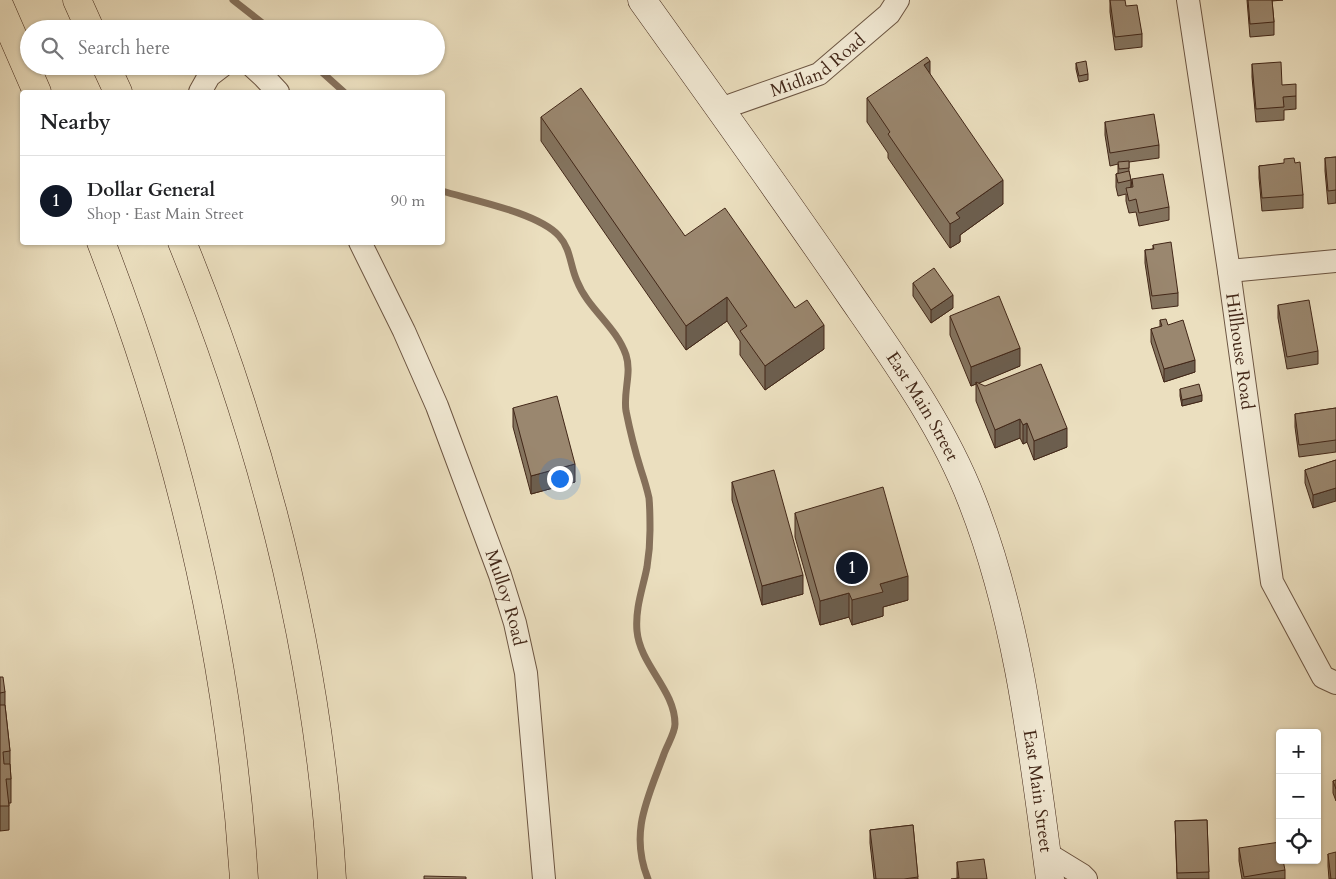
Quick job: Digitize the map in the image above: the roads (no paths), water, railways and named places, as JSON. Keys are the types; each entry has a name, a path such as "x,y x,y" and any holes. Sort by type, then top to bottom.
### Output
{"highway":[{"path":"77,0 86,20"},
{"path":"0,7 20,53"},
{"path":"30,75 36,90"},
{"path":"110,75 117,90"},
{"path":"102,245 138,342 157,402 190,523 204,586 224,696 244,879"},
{"path":"183,245 219,337 241,404 280,540 315,718 324,785 332,879"}],"main road":[{"name":"East Main Street","path":"642,0 893,356 928,411 954,459 981,524 1004,596 1027,716 1048,866"}],"street":[{"name":"Midland Road","path":"720,109 819,74 889,14 898,0"},
{"name":"Hillhouse Road","path":"1188,0 1229,271 1272,582 1323,677 1336,683"},
{"path":"201,90 210,75"},
{"path":"263,75 276,90"},
{"name":"Mulloy Road","path":"344,245 377,288 404,331"},
{"name":"Mulloy Road","path":"361,245 404,331 436,406 500,574 515,623 526,673 544,879"},
{"path":"1229,271 1336,261"},
{"path":"1048,866 1082,874 1086,879"}],"waterway":[{"path":"233,0 259,20"},
{"path":"325,75 342,90"},
{"path":"445,192 521,214 549,228 559,236 566,246 582,291 616,335 626,355 628,362 626,411 649,498 650,510 649,553 638,606 637,631 644,655 669,700 675,724 647,800 640,830 640,846 648,879"}],"place":[{"name":"Dollar General","path":"852,568"}]}
